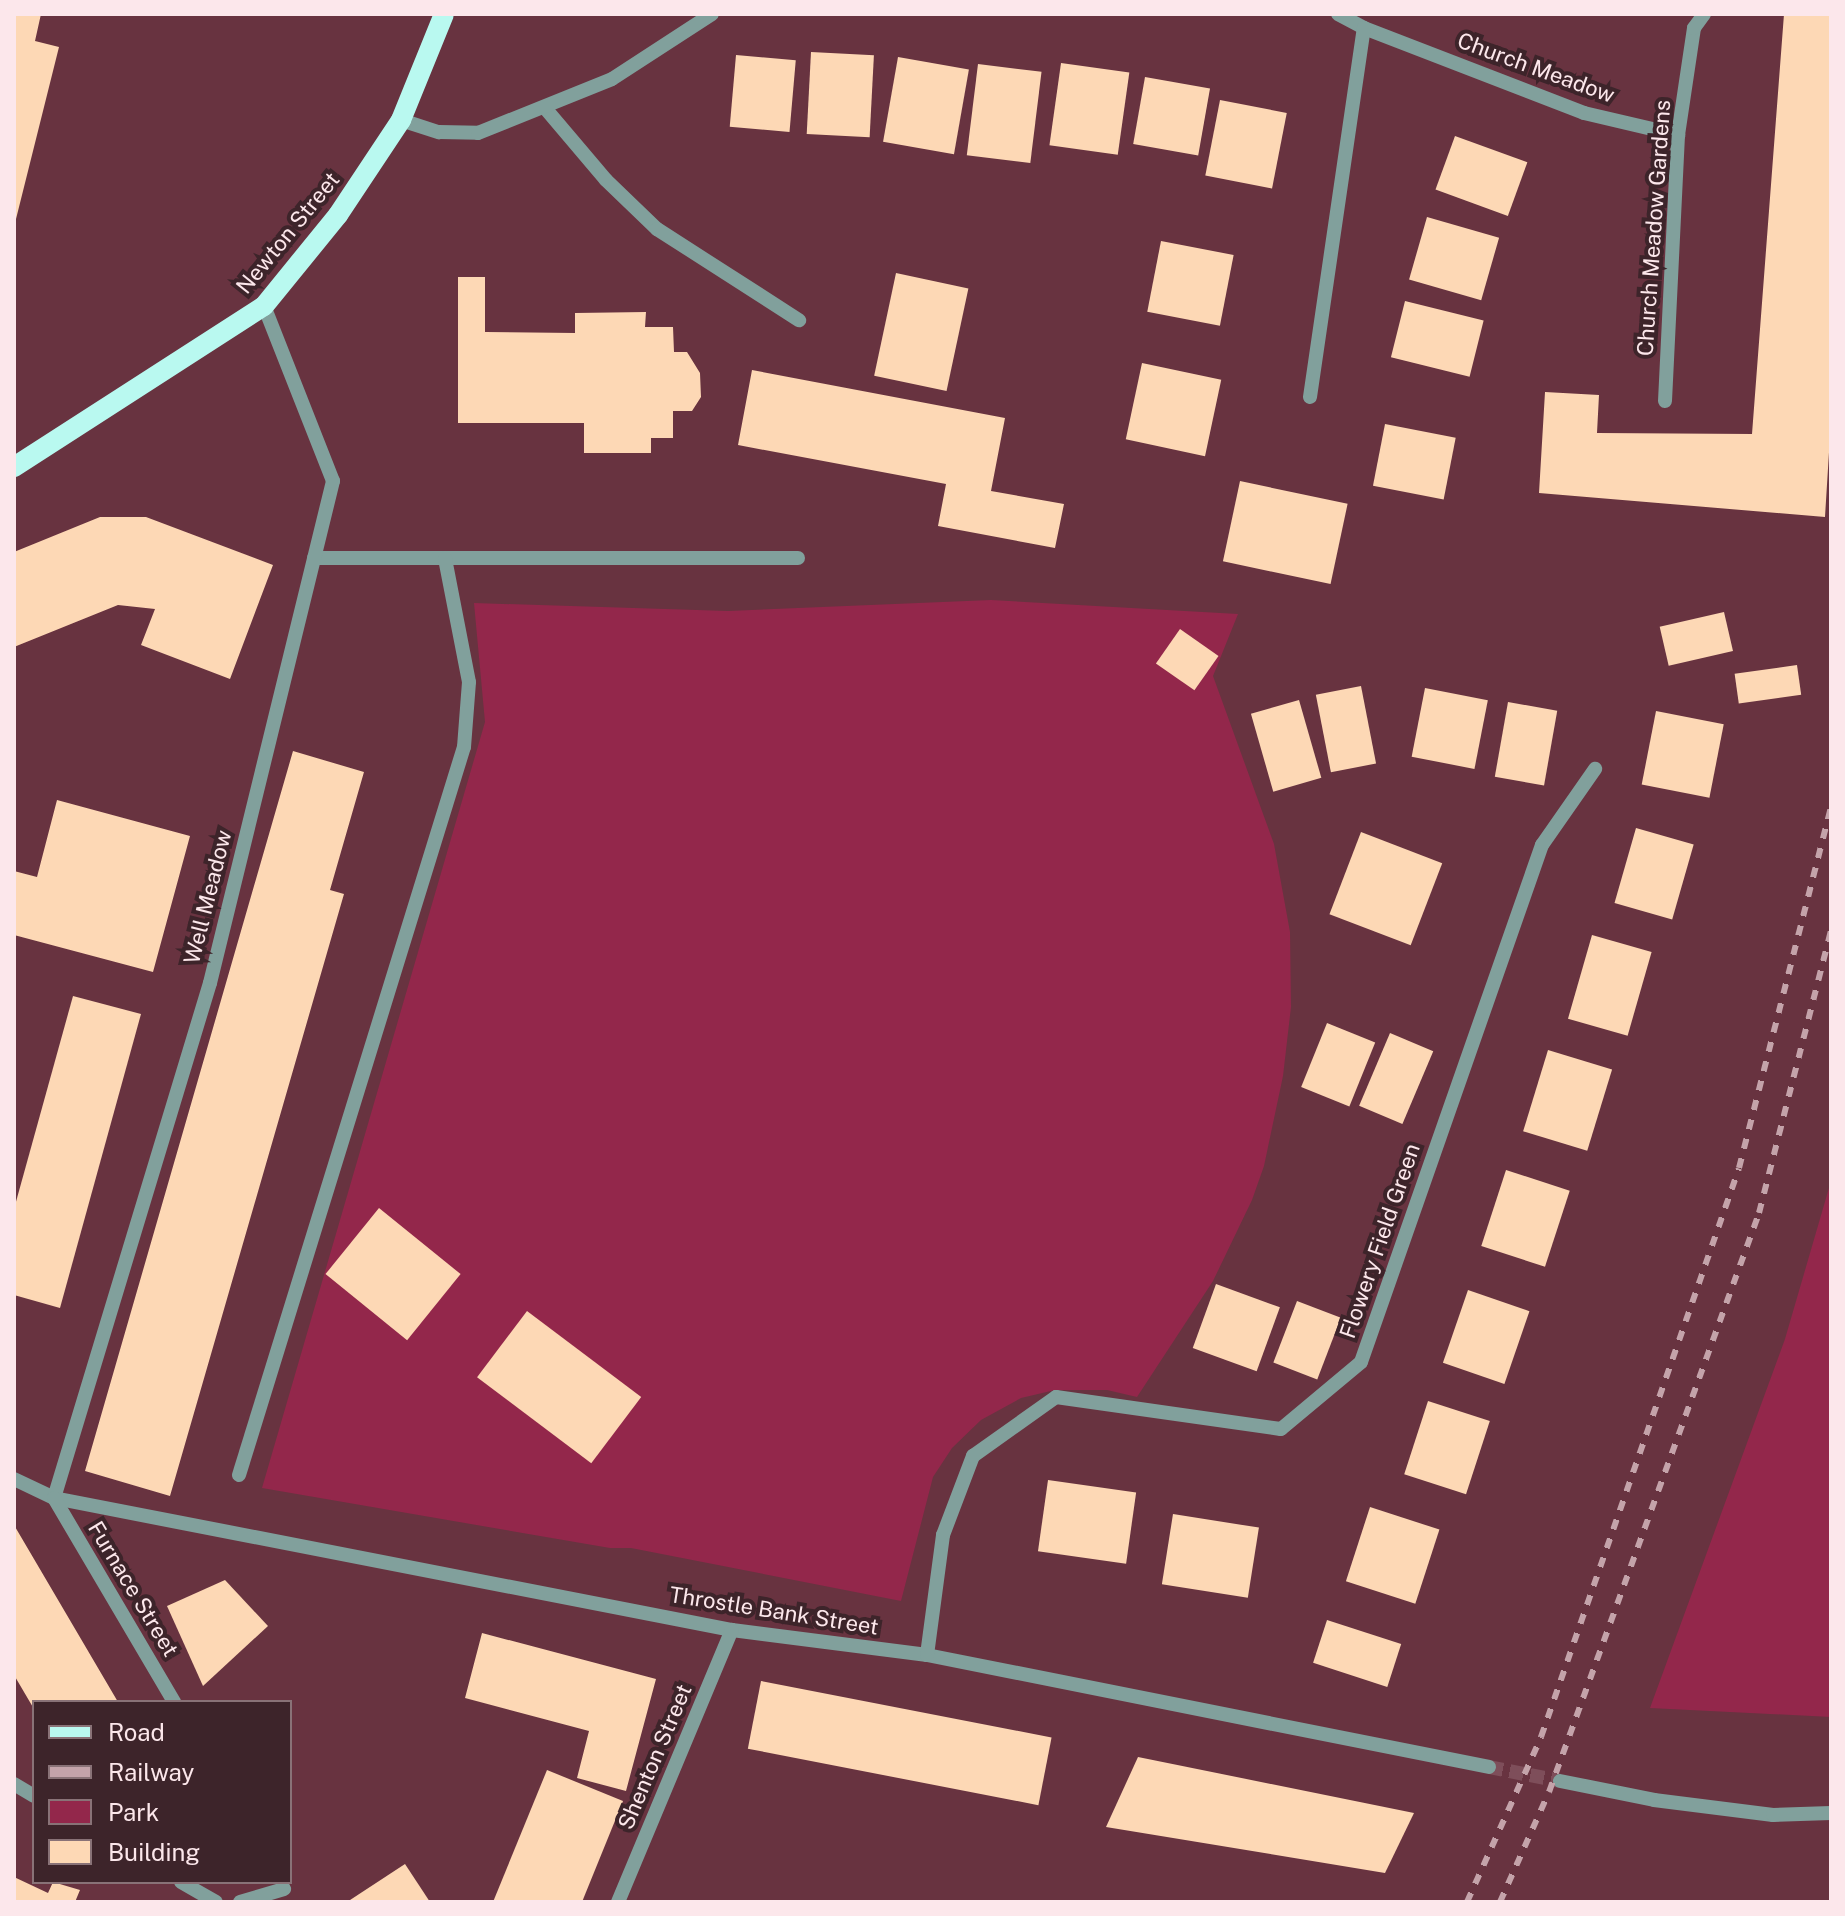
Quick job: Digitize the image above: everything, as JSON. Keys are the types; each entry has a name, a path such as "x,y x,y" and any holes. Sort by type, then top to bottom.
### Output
{"main road":[{"name":"Newton Street","path":"14,467 264,306 338,215 401,120 444,14"}],"street":[{"path":"401,120 439,132 478,133 612,79 712,14"},
{"name":"Church Meadow","path":"1338,14 1364,28 1584,113 1678,135"},
{"name":"Church Meadow Gardens","path":"1665,401 1678,135 1694,28 1704,14"},
{"path":"1310,397 1364,28"},
{"path":"545,108 606,180 657,229 799,320"},
{"name":"Well Meadow","path":"54,1498 210,983 333,481 264,306"},
{"path":"314,558 798,558"},
{"path":"239,1475 464,747 469,682 445,558"},
{"name":"Flowery Field Green","path":"927,1655 943,1535 973,1456 1056,1397 1281,1429 1361,1362 1542,845 1595,769"},
{"name":"Throstle Bank Street","path":"14,1479 54,1498 732,1630 927,1655 1489,1767"},
{"name":"Furnace Street","path":"54,1498 173,1700"},
{"name":"Shenton Street","path":"618,1902 732,1630"},
{"path":"1560,1781 1654,1800 1773,1815 1831,1813"},
{"path":"14,1784 32,1795"},
{"path":"184,1884 216,1902"},
{"path":"240,1902 286,1891"}],"green space":[{"path":"991,600 1238,614 1213,676 1274,844 1290,932 1291,1007 1283,1076 1264,1166 1252,1200 1213,1281 1137,1397 1107,1390 1055,1390 1021,1398 981,1420 952,1448 933,1477 901,1601 631,1548 610,1548 262,1488 485,722 474,603 728,611"},
{"path":"1831,1181 1831,1717 1650,1708 1785,1339"}],"building":[{"path":"14,14 41,14 35,41 59,47 15,223"},
{"path":"1784,14 1831,14 1831,420 1825,517 1539,493 1545,392 1599,395 1597,433 1752,434"},
{"path":"811,52 874,55 870,137 807,134"},
{"path":"736,55 796,60 789,132 730,127"},
{"path":"898,57 969,70 954,154 883,142"},
{"path":"1061,63 1129,73 1118,155 1049,145"},
{"path":"978,64 1042,72 1030,163 967,155"},
{"path":"1145,77 1210,88 1198,155 1133,144"},
{"path":"1220,100 1287,113 1272,189 1205,176"},
{"path":"1455,136 1527,162 1508,216 1436,190"},
{"path":"1427,217 1499,238 1481,300 1409,279"},
{"path":"1161,241 1234,255 1220,326 1147,312"},
{"path":"896,273 968,288 947,391 874,376"},
{"path":"458,277 485,277 485,332 575,333 575,313 646,312 645,327 673,327 674,352 687,352 700,373 701,397 692,411 673,411 673,438 651,438 651,453 584,453 584,423 458,423"},
{"path":"1405,301 1484,321 1470,377 1391,357"},
{"path":"1142,363 1221,380 1205,456 1126,439"},
{"path":"752,370 1005,418 991,491 1064,504 1055,548 938,526 946,484 738,445"},
{"path":"1385,424 1456,438 1444,500 1373,486"},
{"path":"1240,481 1348,504 1331,584 1223,561"},
{"path":"100,517 146,517 273,565 230,679 141,645 155,609 118,605 14,647 14,552"},
{"path":"1724,612 1733,651 1669,666 1660,627"},
{"path":"1180,629 1219,656 1194,690 1156,663"},
{"path":"1797,665 1801,695 1739,703 1735,674"},
{"path":"1361,686 1376,764 1331,772 1316,695"},
{"path":"1425,688 1488,700 1474,769 1412,757"},
{"path":"1299,700 1321,778 1273,792 1251,714"},
{"path":"1508,702 1557,711 1544,786 1495,777"},
{"path":"1656,711 1724,724 1709,798 1642,785"},
{"path":"293,751 364,772 330,890 344,894 170,1496 85,1471"},
{"path":"57,800 190,836 153,972 14,935 14,871 37,877"},
{"path":"1636,828 1694,845 1672,920 1615,903"},
{"path":"1361,832 1442,863 1411,945 1329,914"},
{"path":"1592,935 1652,952 1628,1036 1568,1019"},
{"path":"73,996 141,1014 60,1308 14,1295 14,1209"},
{"path":"1327,1023 1375,1042 1349,1106 1301,1087"},
{"path":"1390,1033 1433,1051 1402,1124 1359,1106"},
{"path":"1548,1050 1612,1070 1587,1151 1523,1131"},
{"path":"1506,1170 1570,1191 1545,1267 1481,1246"},
{"path":"379,1208 461,1274 407,1340 326,1274"},
{"path":"1216,1284 1280,1307 1257,1371 1193,1348"},
{"path":"1468,1290 1529,1311 1504,1384 1443,1363"},
{"path":"1297,1301 1341,1318 1317,1379 1273,1363"},
{"path":"527,1311 641,1397 591,1463 477,1377"},
{"path":"1428,1401 1490,1421 1466,1494 1404,1474"},
{"path":"1048,1480 1136,1492 1126,1564 1038,1551"},
{"path":"1370,1507 1439,1530 1415,1604 1346,1581"},
{"path":"1173,1514 1259,1528 1248,1598 1162,1584"},
{"path":"14,1525 117,1700 32,1700 32,1706 14,1675"},
{"path":"225,1580 268,1626 203,1686 167,1606"},
{"path":"1327,1620 1401,1644 1387,1687 1313,1663"},
{"path":"482,1633 656,1679 626,1791 577,1778 589,1731 465,1698"},
{"path":"761,1681 1052,1737 1038,1805 748,1749"},
{"path":"1138,1757 1414,1813 1385,1873 1106,1827"},
{"path":"547,1770 623,1801 582,1902 493,1902"},
{"path":"405,1864 430,1902 347,1902"},
{"path":"14,1877 48,1893 52,1884 80,1890 75,1902 14,1902"}],"tunnel":[{"path":"1489,1767 1560,1781"}],"railway":[{"path":"1467,1902 1541,1737 1739,1168 1831,806"},
{"path":"1500,1902 1549,1792 1759,1213 1831,931"}]}
